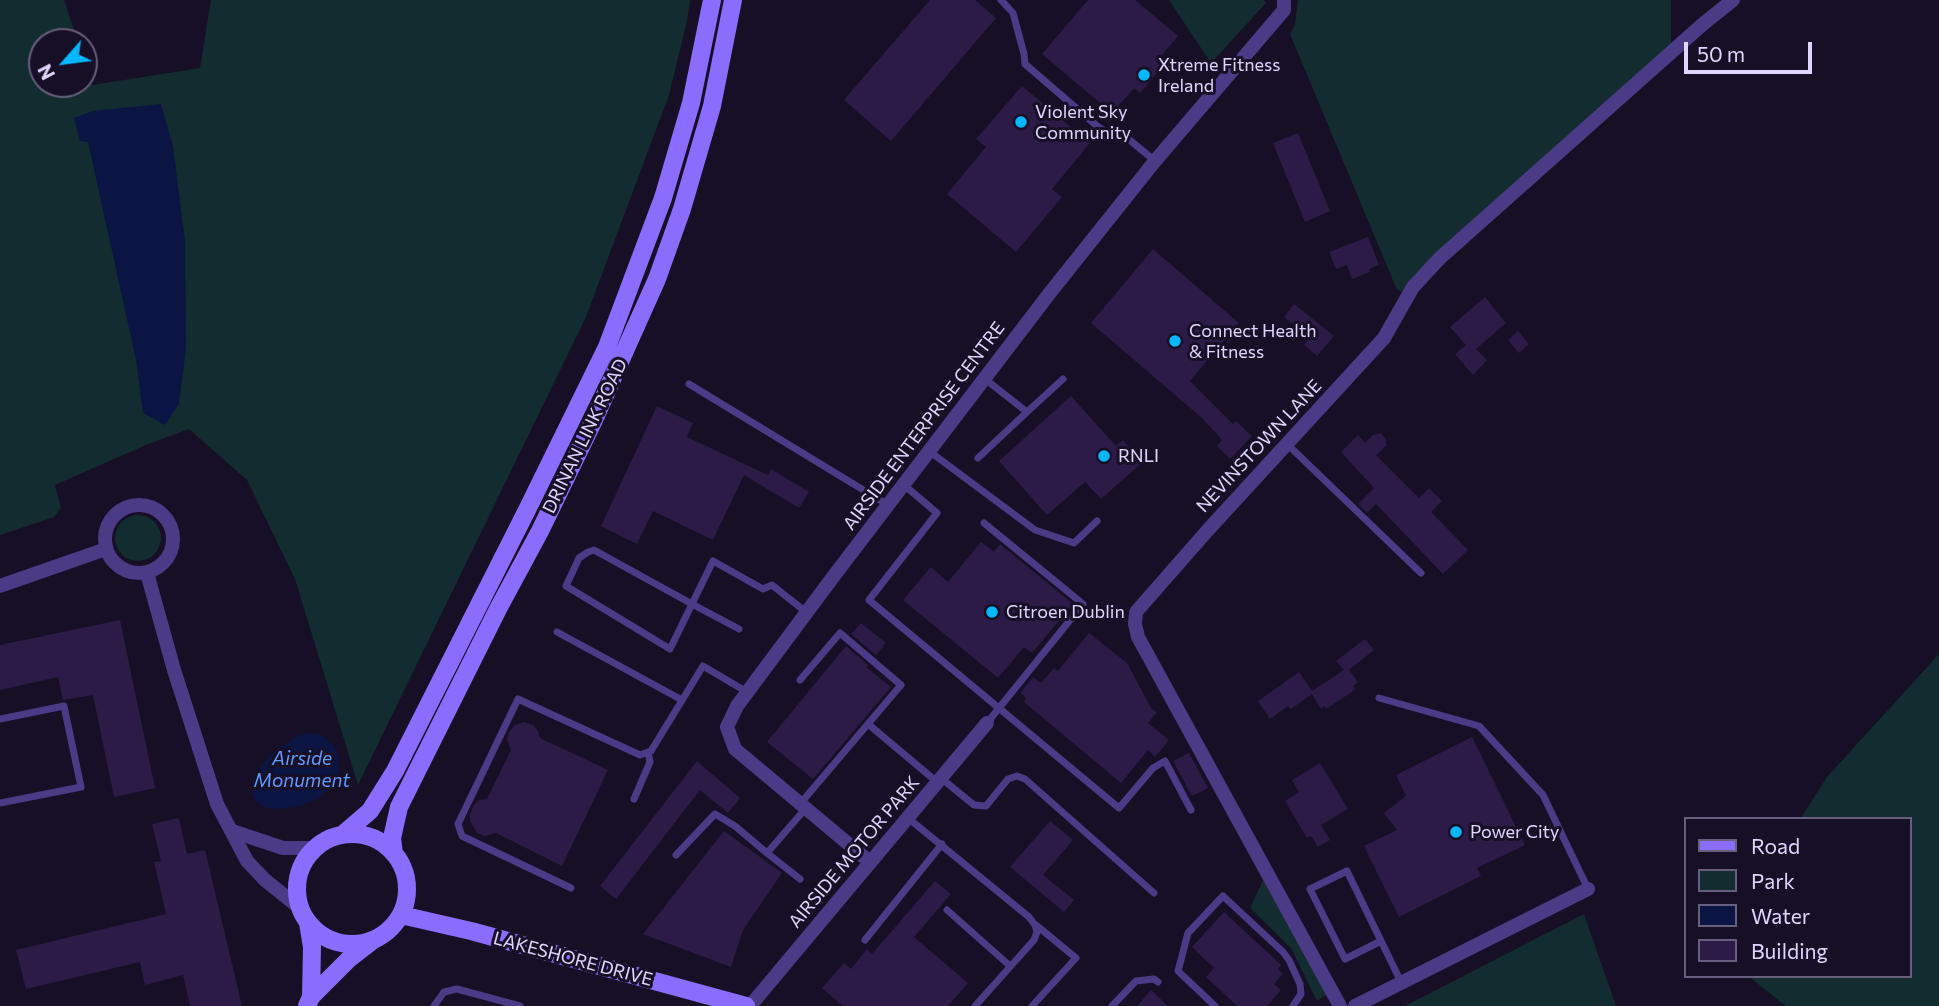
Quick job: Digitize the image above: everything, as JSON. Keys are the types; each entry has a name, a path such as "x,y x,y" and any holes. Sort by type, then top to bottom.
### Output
{"main road":[{"name":"DRINAN LINK ROAD","path":"342,835 370,811 395,771 607,347 663,198 691,103 712,0"},
{"name":"DRINAN LINK ROAD","path":"394,854 392,838 399,807 552,506 657,279 682,209 712,106 733,0"},
{"path":"356,834 370,838 383,844 394,854 402,868 406,899 401,915 389,930 349,959 309,1002 312,947 297,891 299,874 305,860 315,848 327,840 356,834"},
{"path":"304,915 321,934 336,942 355,944 373,940"},
{"name":"LAKESHORE DRIVE","path":"401,915 471,931 748,1006"}],"street":[{"name":"AIRSIDE ENTERPRISE CENTRE","path":"870,862 735,749 727,727 737,706 1049,294 1155,161 1284,10 1284,0"},
{"name":"NEVINSTOWN LANE","path":"1340,1006 1138,637 1136,612 1384,338 1413,287 1440,258 1733,0"},
{"path":"132,505 153,508 169,522 173,532 171,553 157,568 147,573 127,572 110,559 106,549 104,537 107,526 113,516 132,505"},
{"path":"0,586 106,549"},
{"path":"147,573 217,804 240,850 255,870 304,915"},
{"name":"AIRSIDE MOTOR PARK","path":"748,1006 988,723"},
{"path":"232,831 283,848 315,848"},
{"path":"1355,1006 1588,889"}],"lane":[{"path":"1002,0 1013,13 1025,64 1097,126 1106,132 1123,136 1155,161"},
{"path":"985,379 1027,412"},
{"path":"978,458 1063,379"},
{"path":"689,384 888,505"},
{"path":"1287,444 1421,573"},
{"path":"929,451 1035,530 1074,543 1097,521"},
{"path":"903,485 937,513 869,600 1119,808 1153,768 1166,761 1191,810"},
{"path":"985,523 1083,604 988,723"},
{"path":"739,629 692,604 594,550 579,558 566,586 670,649 692,604 713,561 763,589 772,584 806,612"},
{"path":"557,632 682,700"},
{"path":"767,853 901,685 840,633 800,680"},
{"path":"571,888 462,836 457,824 518,699 640,755 651,751 703,666 747,692"},
{"path":"1379,698 1479,726 1544,795 1588,889"},
{"path":"0,719 64,706 81,787 0,803"},
{"path":"868,724 974,805 986,806 1008,779 1017,776 1025,779 1154,893"},
{"path":"634,799 650,762 648,752"},
{"path":"676,855 715,814 735,826 800,879"},
{"path":"908,818 1076,958 1032,1006"},
{"path":"866,940 942,844"},
{"path":"1381,941 1345,959 1310,889 1347,871 1401,982"},
{"path":"1215,1006 1178,971 1188,933 1223,896 1289,960 1300,984 1301,994 1293,1006"},
{"path":"947,910 1010,966"},
{"path":"975,1006 1034,940 1037,932 1035,925"},
{"path":"1112,1006 1136,981 1154,979 1158,982"},
{"path":"434,1006 444,992 457,989 520,1006"}],"green space":[{"path":"0,0 64,0 73,28 28,28 28,98 98,98 98,84 200,68 211,0 690,0 669,95 586,317 358,785 295,579 247,480 189,429 55,485 61,508 54,517 0,535"},
{"path":"1169,0 1264,0 1266,3 1211,63"},
{"path":"1298,0 1671,0 1671,53 1409,293 1397,290 1290,34 1295,24"},
{"path":"138,515 154,522 161,538 154,554 138,561 122,554 115,538 122,522"},
{"path":"1939,654 1939,1006 1786,1006 1751,978 1911,978 1911,817 1801,817 1827,777"},
{"path":"1263,880 1327,994 1317,1001 1291,948 1250,908"},
{"path":"1584,914 1616,1006 1405,1006"}],"water":[{"path":"161,104 173,146 185,241 186,348 179,404 165,425 143,413 136,360 88,142 80,141 74,118 92,111"},
{"name":"Airside Monument","path":"318,734 334,747 339,765 335,782 319,798 297,807 272,809 263,806 252,794 253,776 272,753 297,736"}],"building":[{"path":"930,0 975,0 996,18 891,141 844,100"},
{"path":"1088,0 1135,0 1178,36 1156,62 1162,67 1140,93 1134,88 1112,113 1042,54"},
{"path":"1022,86 1090,143 1052,189 1062,197 1016,252 947,194 986,147 976,139"},
{"path":"1298,133 1330,211 1305,222 1273,143"},
{"path":"1368,237 1379,265 1352,279 1347,265 1336,269 1329,252"},
{"path":"1153,249 1239,323 1190,381 1233,424 1236,421 1252,436 1230,459 1217,446 1222,440 1202,418 1091,323"},
{"path":"1485,297 1506,323 1476,349 1487,360 1473,375 1455,354 1466,345 1450,327"},
{"path":"1294,304 1334,336 1317,356 1304,345 1310,337 1284,317"},
{"path":"1518,331 1529,344 1519,353 1508,340"},
{"name":"RNLI","path":"1071,396 1116,446 1123,440 1143,462 1101,499 1085,482 1047,515 999,461"},
{"path":"657,406 693,423 687,437 768,475 771,469 809,492 799,508 744,475 713,540 653,511 637,544 601,526"},
{"path":"1381,433 1386,439 1386,446 1376,455 1419,498 1429,488 1442,501 1431,512 1468,550 1443,574 1376,504 1367,513 1358,504 1374,488 1341,452 1358,435 1365,443 1373,435"},
{"name":"Citroen Dublin","path":"981,542 994,552 1000,544 1073,604 1032,653 1024,647 998,678 903,600 931,567 948,582"},
{"path":"120,620 155,788 114,797 93,695 63,700 58,677 0,690 0,645"},
{"path":"861,623 886,643 876,655 851,634"},
{"path":"1089,633 1127,663 1151,708 1157,712 1148,723 1169,740 1155,757 1148,750 1121,783 1024,702 1026,698 1020,693 1033,677 1041,683 1054,668 1058,671"},
{"path":"1365,639 1374,650 1349,670 1358,682 1353,686 1355,690 1326,709 1324,706 1321,709 1312,694 1291,709 1288,706 1270,719 1258,701 1299,672 1312,691 1344,670 1336,661"},
{"path":"846,646 891,687 813,779 767,742"},
{"path":"524,722 533,725 540,738 608,770 562,866 496,833 485,836 477,833 470,821 474,805 479,800 487,799 511,750 507,739 509,732 515,725"},
{"name":"Power City","path":"1472,737 1525,845 1477,868 1481,876 1399,917 1364,846 1397,830 1384,813 1406,796 1396,775"},
{"path":"1189,753 1208,788 1192,796 1173,761"},
{"path":"697,761 740,798 728,813 700,790 616,899 600,886"},
{"path":"1320,763 1348,809 1321,825 1330,840 1318,847 1311,836 1307,838 1285,801 1299,792 1292,780"},
{"path":"179,818 187,854 205,850 242,1006 190,1006 183,975 145,985 140,962 26,989 16,950 166,914 154,862 161,861 152,824"},
{"path":"1050,821 1073,840 1043,875 1074,900 1064,912 1010,867"},
{"path":"724,831 782,873 743,930 731,967 643,934"},
{"path":"935,881 951,894 914,937 968,983 948,1006 843,1006 822,988 844,963 851,969 867,949 872,954"},
{"path":"1224,912 1281,965 1278,969 1283,974 1274,984 1281,990 1267,1006 1237,1006 1206,977 1214,968 1192,947"},
{"path":"1151,990 1168,1006 1137,1006"}],"place":[{"name":"Xtreme Fitness Ireland","path":"1144,75"},
{"name":"Violent Sky Community","path":"1021,122"},
{"name":"Connect Health & Fitness","path":"1175,341"},
{"name":"RNLI","path":"1104,456"},
{"name":"Citroen Dublin","path":"992,612"},
{"name":"Power City","path":"1456,832"}]}
